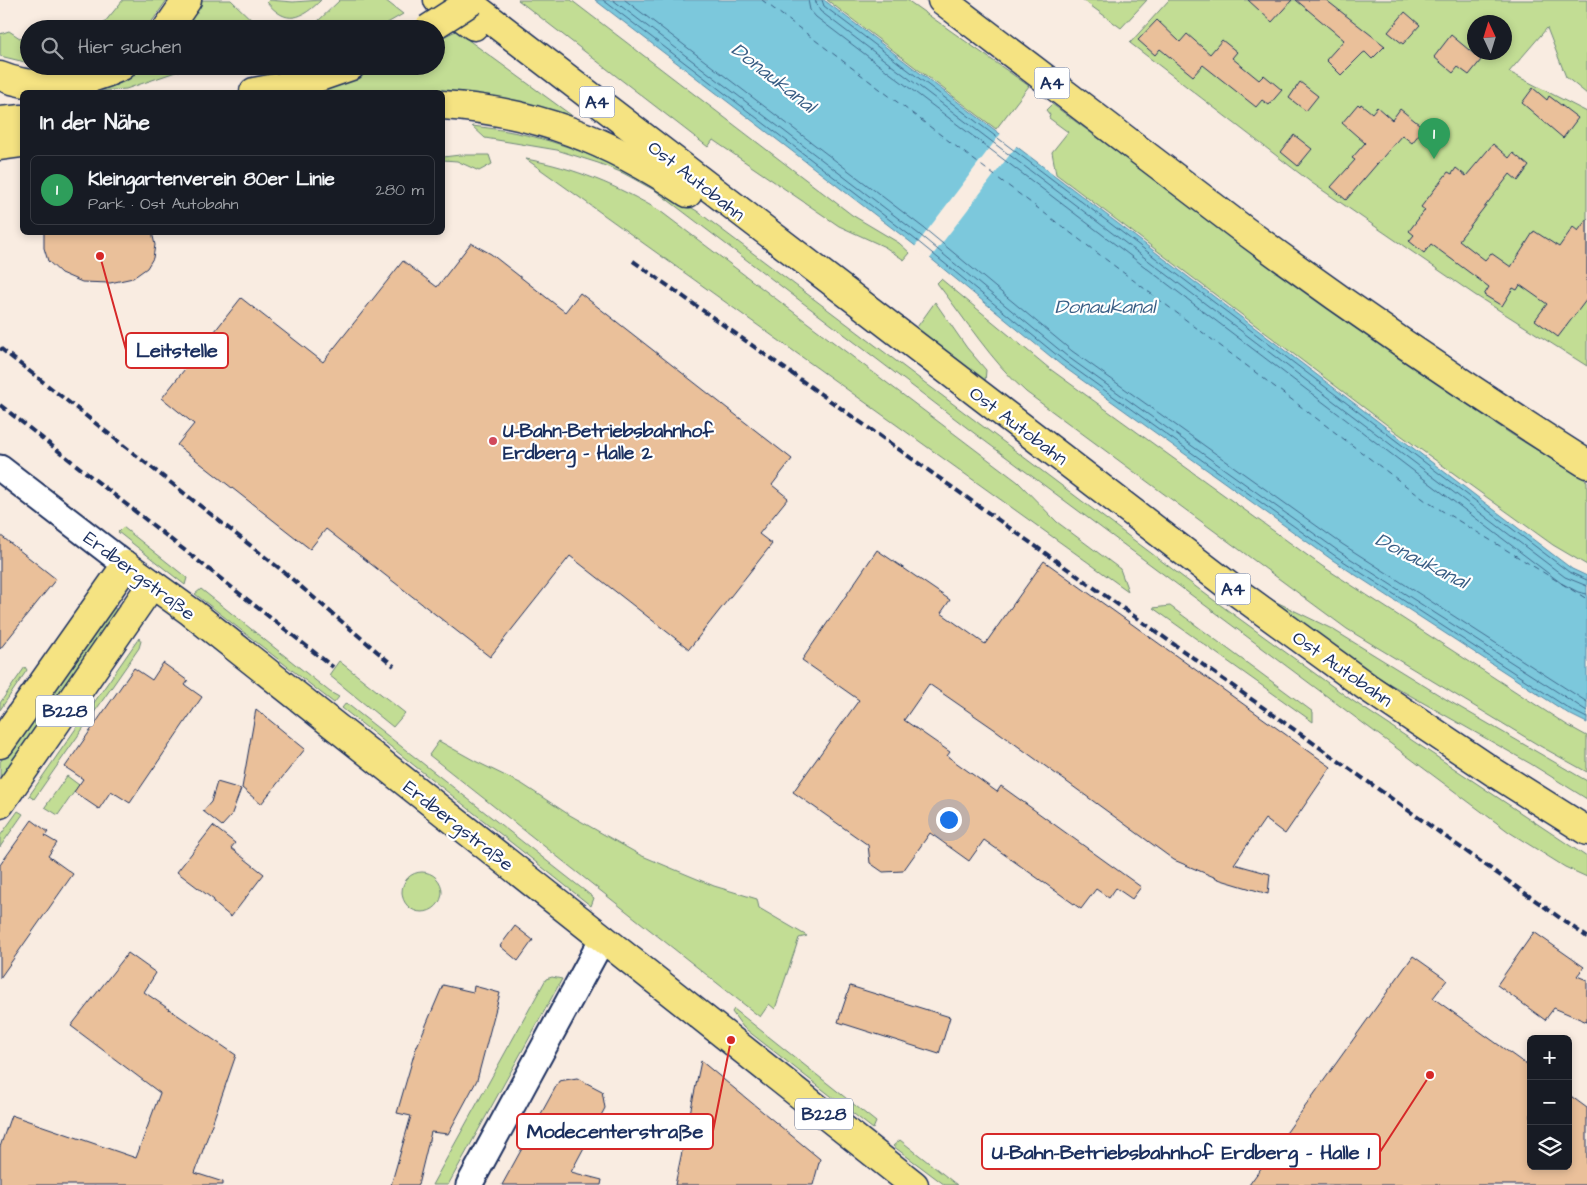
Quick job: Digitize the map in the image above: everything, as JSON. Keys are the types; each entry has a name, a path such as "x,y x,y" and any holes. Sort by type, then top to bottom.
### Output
{"main road":[{"path":"173,20 187,0"},
{"path":"438,0 731,212 752,222"},
{"name":"Ost Autobahn","path":"465,0 1234,590 1367,687 1495,773 1587,831"},
{"path":"442,20 473,0"},
{"name":"A4","path":"942,0 1262,242 1399,340 1510,416 1587,464"},
{"path":"0,76 25,82 67,83 102,75"},
{"path":"264,90 302,82 323,75"},
{"path":"445,105 500,112 572,132 609,146 638,161 732,223 752,222"},
{"path":"0,146 14,126"},
{"name":"Erdbergstraße","path":"126,565 914,1185"},
{"name":"B228","path":"0,744 126,565"},
{"name":"B228","path":"0,804 152,584"}],"street":[{"name":"Erdbergstraße","path":"0,468 126,565"},
{"path":"469,1185 602,938"}],"green space":[{"path":"123,0 167,0 153,20 106,20"},
{"path":"197,0 231,0 252,20 186,20"},
{"path":"269,0 293,2 321,0 301,15 287,17 274,10 267,2"},
{"path":"340,0 385,0 403,14 393,20 319,20"},
{"path":"518,0 571,0 852,215 899,243 910,253 904,260 885,247 839,226 713,140 708,147"},
{"path":"827,0 907,0 1029,86 996,129"},
{"path":"1083,0 1147,0 1121,28"},
{"path":"1169,0 1587,0 1587,94 1566,77 1547,28 1509,72 1587,112 1587,366 1475,295 1312,183 1130,43"},
{"path":"9,31 20,38 20,61 0,56 0,34"},
{"path":"456,31 571,115 570,118 445,93 445,90 318,90 360,75 445,75 445,36"},
{"path":"121,75 167,75 126,89 91,90"},
{"path":"1052,104 1341,318 1511,434 1587,481 1587,565 1553,545 1395,431 1056,174 1052,152 1068,132 1049,118 1050,115 1046,110"},
{"path":"472,126 504,130 534,137 589,155 643,180 697,211 1208,596 1350,699 1587,857 1587,877 1565,867 1509,832 970,430 656,191 623,173 598,163 557,150 485,138"},
{"path":"489,155 492,164 479,171 457,161 445,160 445,157"},
{"path":"526,159 562,167 596,179 660,211 1018,482 1057,522 1120,569 1128,591"},
{"path":"941,279 1050,369 1322,566 1567,725 1587,736 1587,772 1540,746 1347,629 1026,392 1001,367 979,340 937,283"},
{"path":"935,302 967,348 986,370 985,382 915,330"},
{"path":"123,527 187,578 185,585 118,532"},
{"path":"201,589 330,692 339,697 334,703 195,594"},
{"path":"1260,594 1332,629 1449,701 1587,781 1587,799 1531,764 1360,667"},
{"path":"109,604 121,613 0,786 0,762"},
{"path":"1170,606 1313,712 1313,722 1153,608"},
{"path":"139,638 141,641 139,648 34,799 29,796"},
{"path":"339,661 405,713 393,727 329,675"},
{"path":"25,667 27,670 0,710 0,703"},
{"path":"346,703 594,898 591,906 342,708"},
{"path":"439,741 522,784 568,814 640,855 714,886 757,899 759,908 807,936 799,938 775,1009 769,1004 760,1017 429,755"},
{"path":"67,776 79,785 58,815 45,807"},
{"path":"18,811 23,814 0,847 0,836"},
{"path":"422,872 436,878 442,892 436,906 422,912 408,906 402,892 408,878"},
{"path":"552,977 562,979 448,1185 432,1185 546,979"},
{"path":"734,1009 876,1122 873,1129 743,1027 732,1012"},
{"path":"900,1140 957,1185 945,1185 893,1146"}],"water":[{"name":"Donaukanal","path":"595,0 824,0 1572,569 1587,576 1587,723 1569,714 1331,559 1061,365 913,244"}],"pier":[{"path":"1002,132 1018,144 929,260 914,248"}],"building":[{"path":"1248,0 1292,0 1272,22"},
{"path":"1296,0 1326,0 1385,46 1372,59 1365,52 1363,53 1341,75 1326,60 1344,40"},
{"path":"1405,12 1420,25 1403,44 1388,32"},
{"path":"1157,20 1180,42 1187,34 1210,54 1222,40 1237,52 1232,58 1259,80 1264,75 1282,90 1269,105 1262,100 1256,107 1203,65 1193,76 1160,49 1155,55 1138,40"},
{"path":"1451,35 1467,48 1467,60 1481,60 1469,75 1458,67 1453,73 1434,57"},
{"path":"1300,82 1318,96 1306,111 1289,98"},
{"path":"1533,88 1547,100 1549,96 1578,118 1563,138 1522,103"},
{"path":"1358,104 1360,106 1361,104 1372,113 1377,107 1392,120 1400,109 1424,128 1412,143 1402,135 1346,200 1331,187 1355,160 1352,158 1365,143 1342,123"},
{"path":"1294,135 1312,149 1298,166 1281,152"},
{"path":"1493,144 1509,158 1513,153 1529,166 1518,181 1510,174 1459,240 1485,260 1491,253 1511,267 1534,231 1559,247 1573,227 1578,231 1587,219 1587,299 1558,337 1535,320 1547,304 1520,285 1517,290 1513,288 1502,306 1484,295 1489,287 1431,244 1424,253 1409,241 1414,235 1409,231 1425,210 1421,207 1448,172 1452,174 1456,168 1466,176"},
{"path":"44,235 153,235 155,245 153,258 147,268 133,278 110,283 82,282 61,273 48,261 44,248"},
{"name":"U-Bahn-Betriebsbahnhof Erdberg - Halle 2","path":"471,243 491,254 565,312 580,293 792,459 772,485 788,498 759,534 772,544 689,649 570,556 490,657 326,529 310,549 177,445 194,424 162,398 241,298 323,362 403,261 437,287"},
{"path":"0,535 56,579 0,649"},
{"path":"877,550 950,600 941,613 985,644 1044,561 1331,767 1285,834 1265,819 1234,864 1270,874 1268,894 1221,880 1174,860 997,731 929,684 904,720 950,752 947,756 997,792 1001,786 1141,887 1132,899 1116,888 1109,898 1096,889 1081,909 984,840 969,861 930,833 903,871 883,872 870,863 868,845 793,792 859,700 802,660"},
{"path":"163,663 188,681 185,685 202,697 130,803 111,791 99,809 74,792 83,779 65,767 134,668 152,680"},
{"path":"256,709 305,749 261,804 242,788"},
{"path":"217,782 241,789 231,816 222,826 203,811 211,802"},
{"path":"32,820 48,832 45,836 57,843 48,856 73,874 0,978 0,865"},
{"path":"213,826 235,843 231,848 264,874 231,917 213,902 214,900 177,872"},
{"path":"515,926 533,940 518,961 500,946"},
{"path":"1534,932 1584,967 1577,976 1587,980 1587,1022 1554,1008 1545,1020 1497,985"},
{"path":"128,953 156,973 144,992 236,1055 195,1173 223,1182 223,1185 0,1185 0,1147 11,1115 136,1158 160,1093 71,1026"},
{"path":"1413,956 1447,980 1433,998 1527,1065 1527,1170 1572,1170 1572,1097 1587,1108 1587,1185 1249,1185"},
{"path":"443,985 473,992 474,986 500,993 477,1080 448,1134 431,1132 418,1185 391,1185 411,1116 397,1113 415,1051"},
{"path":"850,986 950,1017 939,1054 838,1022"},
{"path":"701,1061 820,1159 813,1185 675,1185"},
{"path":"577,1078 602,1091 605,1108 571,1172 602,1180 601,1185 502,1185 559,1081"}],"ferry route":[{"path":"762,0 1426,501 1587,599"}],"railway":[{"path":"633,261 1587,937"},
{"path":"0,348 279,568 394,666"},
{"path":"0,405 333,667"}],"place":[{"name":"Kleingartenverein 80er Linie","path":"1434,159"},
{"name":"Leitstelle","path":"100,256"},
{"name":"U-Bahn-Betriebsbahnhof Erdberg - Halle 2","path":"493,441"},
{"name":"Modecenterstraße","path":"731,1040"},
{"name":"U-Bahn-Betriebsbahnhof Erdberg - Halle 1","path":"1430,1075"}]}
